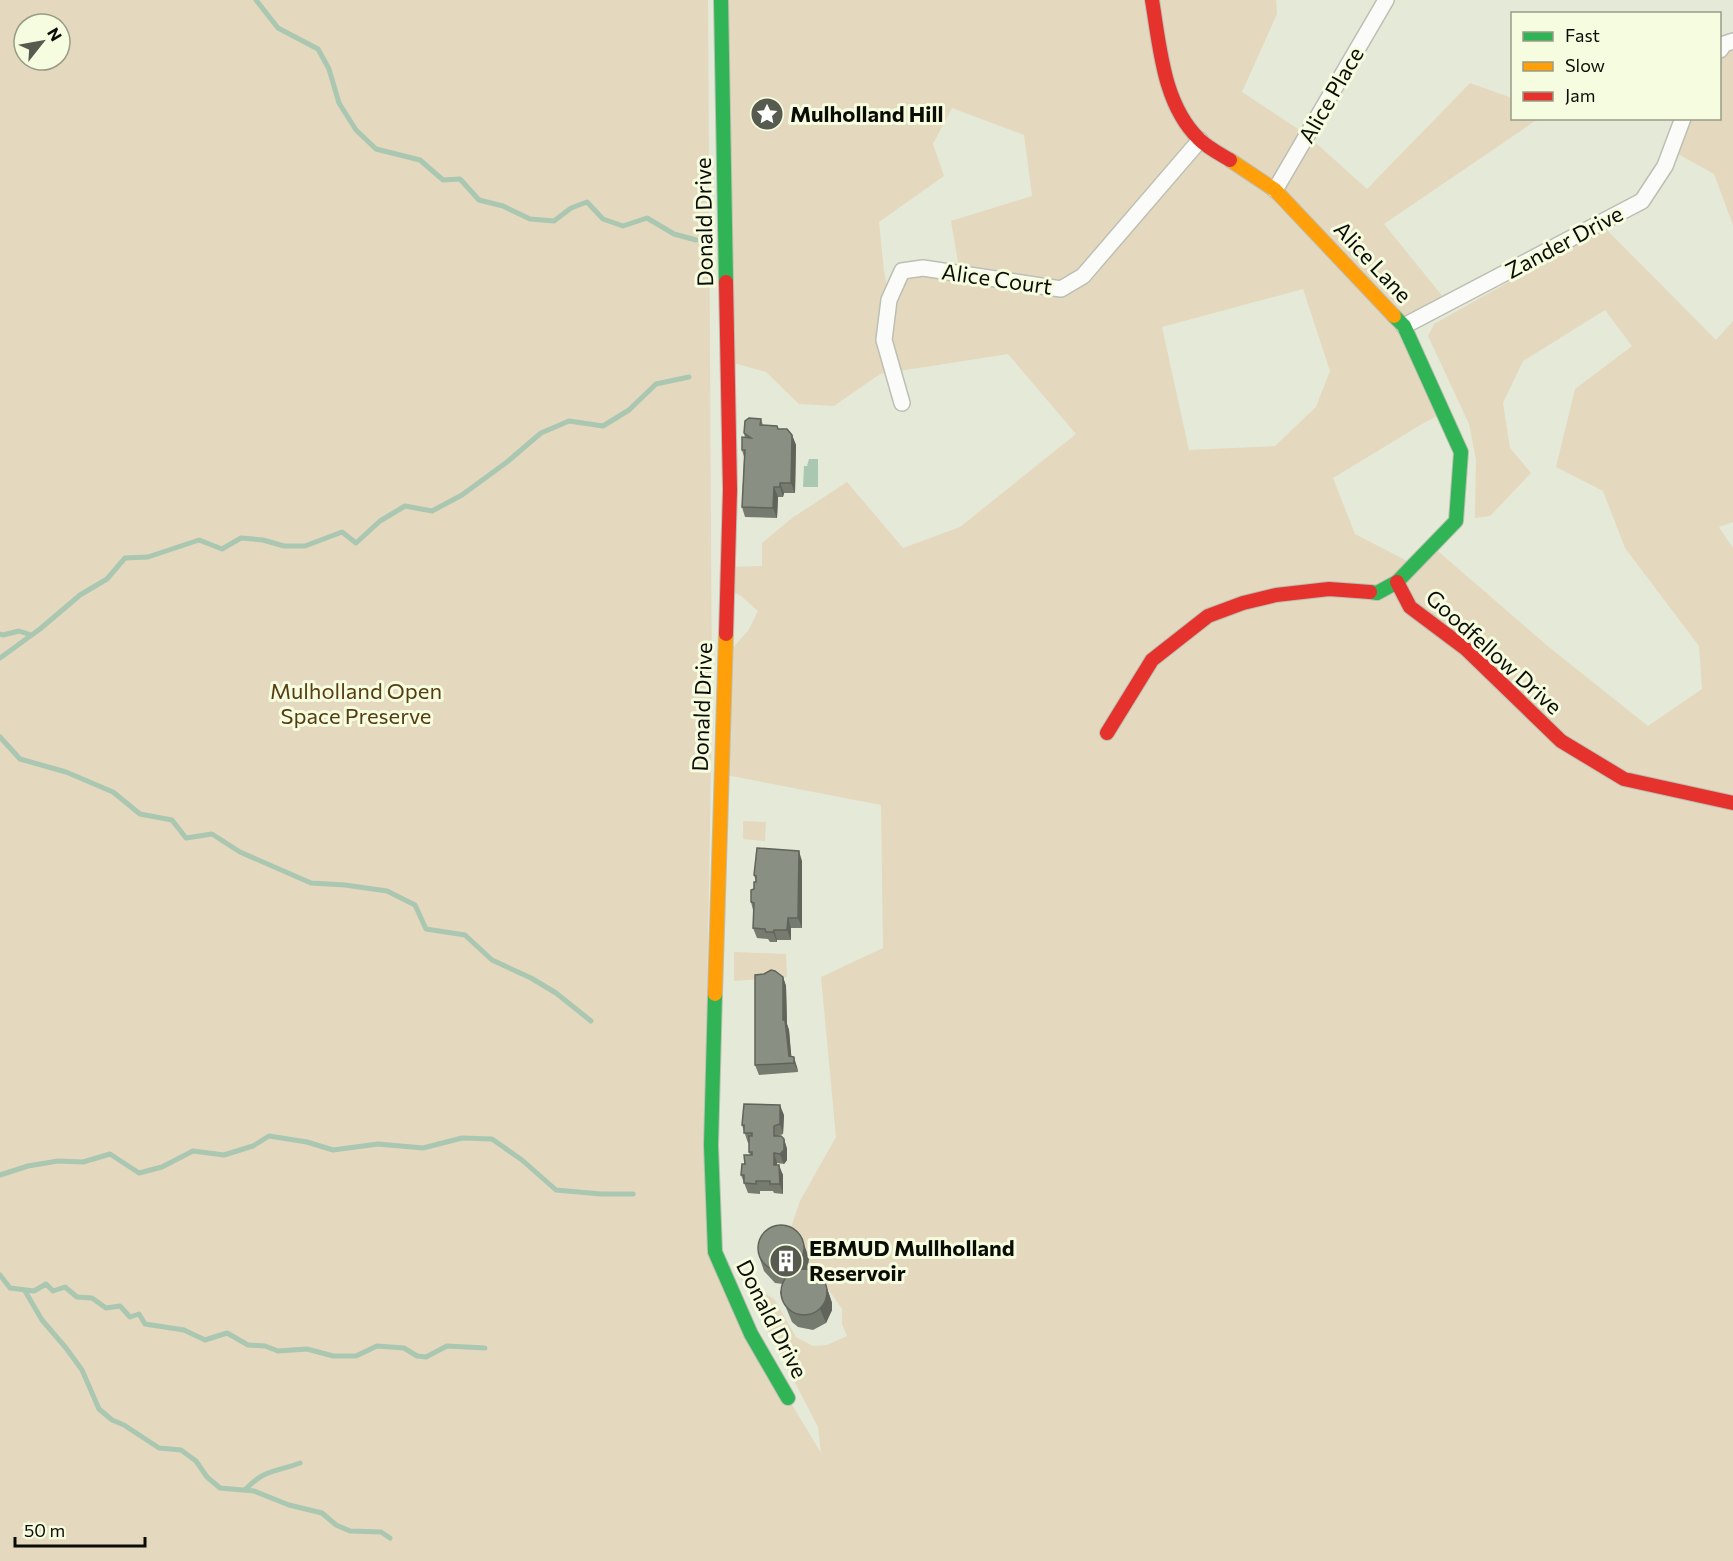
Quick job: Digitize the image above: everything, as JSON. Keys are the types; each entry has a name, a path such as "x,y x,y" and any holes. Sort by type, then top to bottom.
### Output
{"street":[{"name":"Donald Drive","path":"721,0 730,490 711,1145 715,1252 751,1334 788,1398"},
{"name":"Alice Lane","path":"1152,0 1162,62 1169,89 1185,121 1200,140 1275,190 1404,326 1461,452 1456,521 1397,582"},
{"name":"Alice Place","path":"1275,190 1386,0"},
{"name":"Zander Drive","path":"1404,326 1642,201 1665,166 1682,120"},
{"name":"Alice Court","path":"902,403 884,340 889,300 902,271 923,268 1061,289 1083,276 1200,140"},
{"name":"Goodfellow Drive","path":"1107,733 1152,660 1208,616 1243,603 1276,595 1329,589 1377,593 1397,582 1410,607 1466,649 1561,741 1624,779 1733,803"}],"green space":[{"name":"Mulholland Open Space Preserve","path":"0,0 708,0 712,706 707,1003 715,1252 788,1398 821,1453 818,1427 740,1277 774,1299 796,1337 813,1346 827,1345 847,1336 842,1324 842,1309 809,1265 802,1245 787,1239 800,1201 836,1137 821,977 883,948 881,805 721,774 725,656 748,631 758,611 741,596 727,589 727,567 762,566 762,543 792,518 847,482 903,548 960,527 1076,434 1008,354 880,374 834,406 799,404 766,372 727,361 721,0 1276,0 1277,14 1242,92 1307,135 1367,189 1470,83 1511,98 1511,120 1537,120 1384,224 1448,303 1404,326 1443,413 1333,478 1355,534 1413,564 1432,546 1550,648 1648,726 1702,689 1699,646 1625,548 1603,491 1556,467 1575,389 1632,346 1605,310 1523,361 1503,403 1510,448 1531,473 1490,516 1475,518 1476,460 1469,424 1428,336 1434,324 1605,228 1716,340 1733,321 1733,522 1719,527 1733,548 1733,1561 0,1561","holes":["952,108 1024,135 1032,196 951,221 960,274 902,271 889,298 879,222 944,176 933,144","1303,289 1330,371 1316,407 1275,446 1189,450 1162,327"]},
{"path":"1733,41 1733,225 1714,174 1671,150 1683,120 1721,120 1721,49"},
{"path":"743,821 766,822 765,841 743,839"},
{"path":"734,952 786,954 787,977 734,981"}],"shaded area":[{"path":"809,459 818,459 818,487 803,487 804,466 807,466"}],"building":[{"path":"749,418 761,419 760,425 787,429 792,435 791,483 780,483 780,487 774,487 773,508 742,507 745,450 742,450 742,437 751,438 744,433 745,421"},
{"path":"757,848 799,851 798,918 788,918 787,930 766,932 765,929 753,928 754,903 751,902 751,890 754,889 754,882 756,882 754,875"},
{"path":"771,970 783,977 783,1020 785,1020 789,1056 794,1057 794,1063 755,1065 755,975"},
{"path":"744,1104 780,1105 780,1124 774,1126 774,1136 781,1136 784,1139 784,1150 780,1154 774,1153 774,1165 779,1165 780,1184 770,1184 770,1181 756,1181 756,1184 744,1183 744,1175 741,1175 742,1164 745,1164 744,1155 752,1155 752,1152 749,1152 749,1136 752,1136 752,1133 744,1133 744,1125 742,1125"},
{"path":"781,1225 797,1232 804,1248 797,1264 781,1271 765,1264 758,1248 765,1232"},
{"path":"804,1269 820,1276 827,1292 820,1308 804,1315 788,1308 781,1292 788,1276"}],"waterway":[{"path":"256,0 278,28 318,49 329,69 339,103 356,130 376,149 420,160 443,180 460,179 479,200 503,206 530,219 554,221 571,208 587,202 603,219 623,226 647,218 674,234 696,240"},
{"path":"0,658 40,629 80,595 107,579 125,558 148,557 199,540 222,549 241,538 263,540 284,546 305,546 342,532 356,543 380,521 405,506 432,511 462,495 507,462 541,433 569,421 603,426 629,410 656,384 689,377"},
{"path":"0,634 19,631 31,635"},
{"path":"0,737 20,759 66,772 113,792 140,814 172,820 186,838 212,834 240,852 311,883 387,891 415,905 426,929 465,935 492,960 531,978 556,993 591,1021"},
{"path":"0,1175 28,1166 58,1161 83,1162 110,1154 139,1173 162,1167 193,1151 224,1155 253,1146 269,1136 307,1142 333,1150 378,1144 423,1148 462,1138 492,1139 522,1160 556,1190 633,1194"},
{"path":"0,1275 10,1288 34,1291 46,1284 53,1291 65,1287 77,1297 92,1298 106,1308 120,1306 130,1317 139,1314 145,1324 184,1330 205,1340 227,1333 248,1345 265,1346 278,1351 307,1349 333,1356 356,1356 377,1346 404,1348 417,1356 426,1357 447,1346 485,1348"},
{"path":"25,1291 42,1320 82,1370 99,1409 112,1420 124,1425 159,1448 181,1450 196,1461 207,1477 220,1488 254,1491 289,1505 322,1513 336,1525 350,1531 381,1532 390,1538"},
{"path":"245,1490 264,1475 300,1463"}],"traffic: fast":[{"path":"721,0 726,282"},
{"path":"1370,592 1377,593 1397,582 1456,521 1461,452 1404,326 1394,316"},
{"path":"715,994 711,1145 715,1252 751,1334 788,1398"}],"traffic: slow":[{"path":"1230,160 1275,190 1394,316"},
{"path":"715,994 726,634"}],"traffic: jam":[{"path":"1152,0 1165,74 1178,109 1187,125 1199,139 1230,160"},
{"path":"726,282 730,490 726,634"},
{"path":"1397,582 1410,607 1466,649 1561,741 1624,779 1733,803"},
{"path":"1107,733 1152,660 1208,616 1243,603 1276,595 1329,589 1370,592"}],"place":[{"name":"Mulholland Hill","path":"767,114"},
{"name":"EBMUD Mullholland Reservoir","path":"786,1261"}]}
